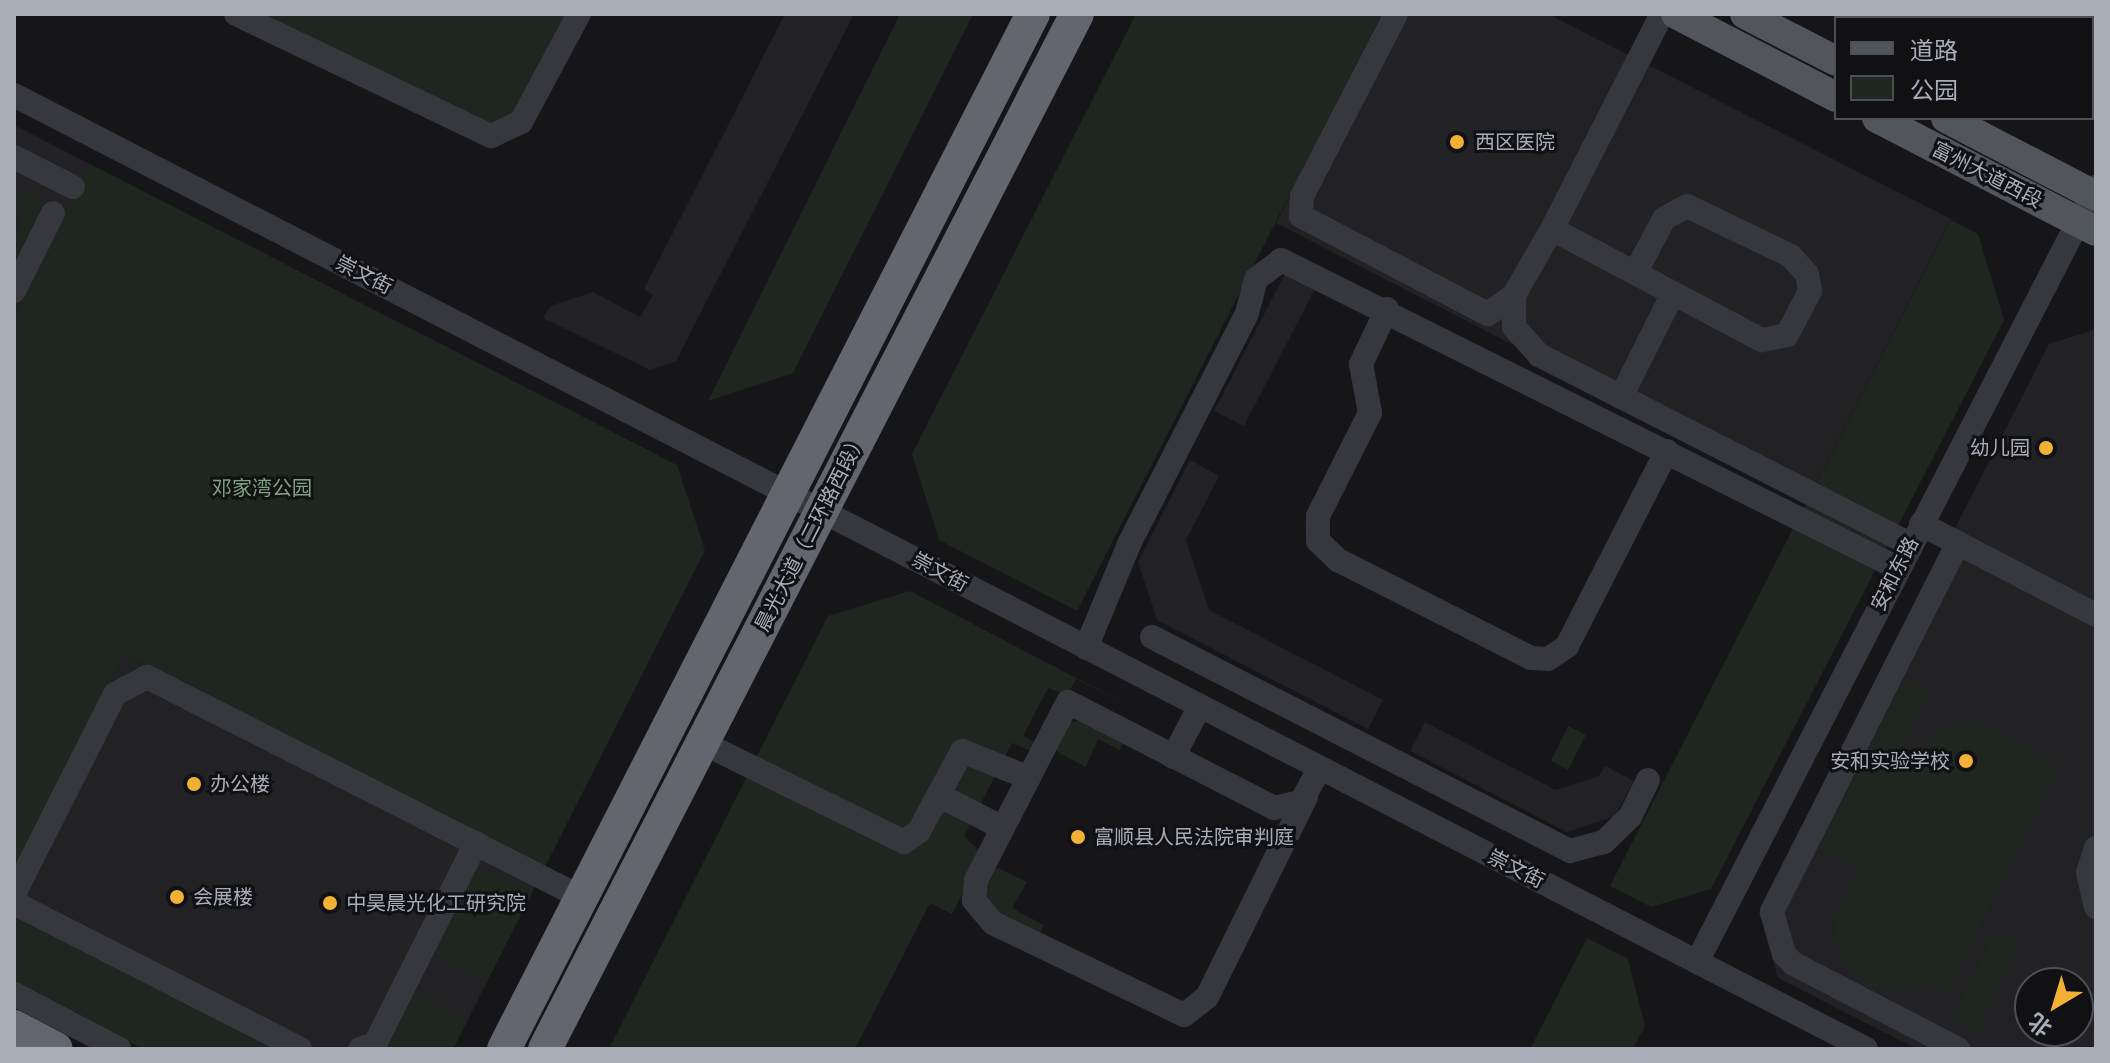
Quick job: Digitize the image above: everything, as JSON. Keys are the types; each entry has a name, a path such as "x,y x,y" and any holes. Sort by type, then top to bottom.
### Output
{"highway":[{"name":"晨光大道（二环路西段）","path":"504,1049 1033,14"},
{"name":"晨光大道（二环路西段）","path":"545,1049 1077,14"},
{"path":"14,1027 56,1049"}],"main road":[{"path":"1676,14 1834,96"},
{"path":"1745,14 1834,60"},
{"name":"富州大道西段","path":"1881,120 2087,226"},
{"name":"富州大道西段","path":"1950,120 2095,192"}],"street":[{"path":"236,14 491,136 521,122 579,14"},
{"path":"1396,14 1302,196 1301,216 1474,311 1502,310 1514,295 1552,229 1662,14"},
{"name":"崇文街","path":"14,95 1866,1049"},
{"path":"14,157 73,187"},
{"name":"安和东路","path":"1697,962 1916,534 2087,226 2095,192"},
{"path":"1552,229 1635,273 1673,293 1773,342 1791,331 1810,283 1791,256 1687,206 1664,219 1635,273"},
{"path":"14,291 53,213"},
{"path":"1086,648 1129,544 1247,313 1260,272 1294,262 1898,568"},
{"path":"1621,397 1673,293"},
{"path":"1514,295 1511,315 1522,341 1621,397 1916,534 1958,543 2096,615"},
{"path":"1387,309 1361,364 1370,413 1318,516 1318,541 1338,560 1531,658 1548,659 1567,646 1667,451"},
{"path":"1958,543 1772,912 1784,954 1794,964 1958,1049"},
{"path":"1152,637 1400,757 1579,852 1596,847 1630,817 1648,780"},
{"path":"14,894 115,694 137,678 160,681 581,897"},
{"path":"1286,842 1286,823 1274,808 1068,702 974,887 983,916 1174,1014 1193,1011 1207,997 1286,842 1320,768"},
{"path":"1173,757 1200,706"},
{"path":"703,743 897,841 912,839 966,749 1029,778"},
{"path":"1378,798 1400,757"},
{"path":"1274,808 1306,797"},
{"path":"933,804 946,799 1003,828"},
{"path":"360,1049 375,1044 476,843"},
{"path":"2096,848 2088,873 2096,907"},
{"path":"14,903 300,1049"},
{"path":"14,994 119,1049"}],"shaded area":[{"path":"785,14 854,14 676,361 650,370 543,318 550,306 593,292 640,317 653,295 644,289"},
{"path":"1382,14 1548,14 1951,219 1809,497 1276,223"},
{"path":"14,125 90,164 14,316"},
{"path":"1287,270 1317,285 1244,426 1214,411"},
{"name":"安和实验学校","path":"2096,329 2096,1049 1917,1049 1778,978 1759,913 2049,344"},
{"path":"1190,460 1219,476 1186,540 1209,610 1383,700 1368,729 1157,620 1138,562"},
{"path":"125,654 544,869 453,1049 143,1049 14,983 14,874"},
{"path":"1425,722 1556,790 1599,776 1605,766 1634,781 1615,816 1567,832 1410,751"}],"green space":[{"path":"260,14 566,14 512,115 485,124"},
{"path":"900,14 973,14 793,373 708,401"},
{"path":"1136,14 1382,14 1077,611 939,540 912,454"},
{"name":"邓家湾公园","path":"90,164 677,465 705,550 544,869 125,654 14,874 14,316"},
{"path":"14,187 46,203 14,261 21,211 14,206"},
{"path":"1951,220 1978,234 2004,320 1711,889 1651,907 1610,886"},
{"path":"910,591 1166,725 1076,679 1067,695 1048,688 1023,736 1039,744 1031,751 1012,743 964,836 983,854 952,914 930,903 855,1049 609,1049 828,616"},
{"path":"1902,680 1928,693 1902,742 1918,751 1935,732 1977,718 2057,766 1947,995 1926,984 1909,990 1871,987 1840,959 1834,921 1858,869 1815,847"},
{"path":"1081,720 1126,739 1120,750 1098,739 1086,767 1059,753 1055,747 1069,723"},
{"path":"1568,726 1586,735 1568,770 1551,761"},
{"path":"998,868 1027,882 1012,908 1044,925 1037,939 983,905 988,872"},
{"path":"489,870 533,891 487,981 432,953 470,876"},
{"path":"25,919 278,1049 143,1049 14,983 14,922"},
{"path":"1993,933 2020,946 1977,1032 1951,1019"},
{"path":"1587,938 1628,959 1645,1026 1633,1049 1530,1049"},
{"path":"413,991 468,1020 453,1049 383,1049"}],"place":[{"name":"西区医院","path":"1457,142"},
{"name":"幼儿园","path":"2046,448"},
{"name":"安和实验学校","path":"1966,761"},
{"name":"办公楼","path":"194,784"},
{"name":"富顺县人民法院审判庭","path":"1078,837"},
{"name":"会展楼","path":"177,897"},
{"name":"中昊晨光化工研究院","path":"330,903"}]}
